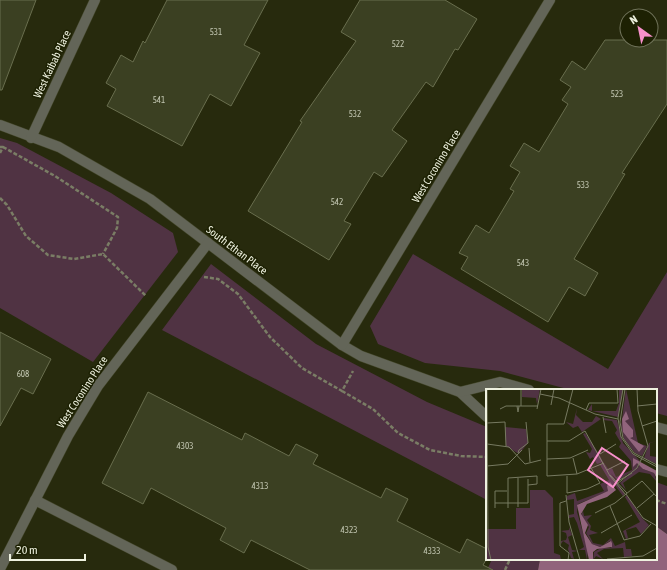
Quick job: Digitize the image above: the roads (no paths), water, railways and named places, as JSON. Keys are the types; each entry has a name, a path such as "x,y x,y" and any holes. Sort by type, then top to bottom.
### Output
{"street":[{"name":"West Kaibab Place","path":"31,138 95,0"},
{"name":"West Coconino Place","path":"342,345 550,0"},
{"name":"South Ethan Place","path":"0,125 31,138 59,147 150,199 342,345 361,356 460,392 486,416"},
{"name":"West Coconino Place","path":"0,569 68,436 90,398 114,363 208,243"},
{"path":"460,392 500,382 525,389"},
{"path":"657,427 667,430"},
{"path":"657,469 667,472"},
{"path":"35,500 172,570"}]}
